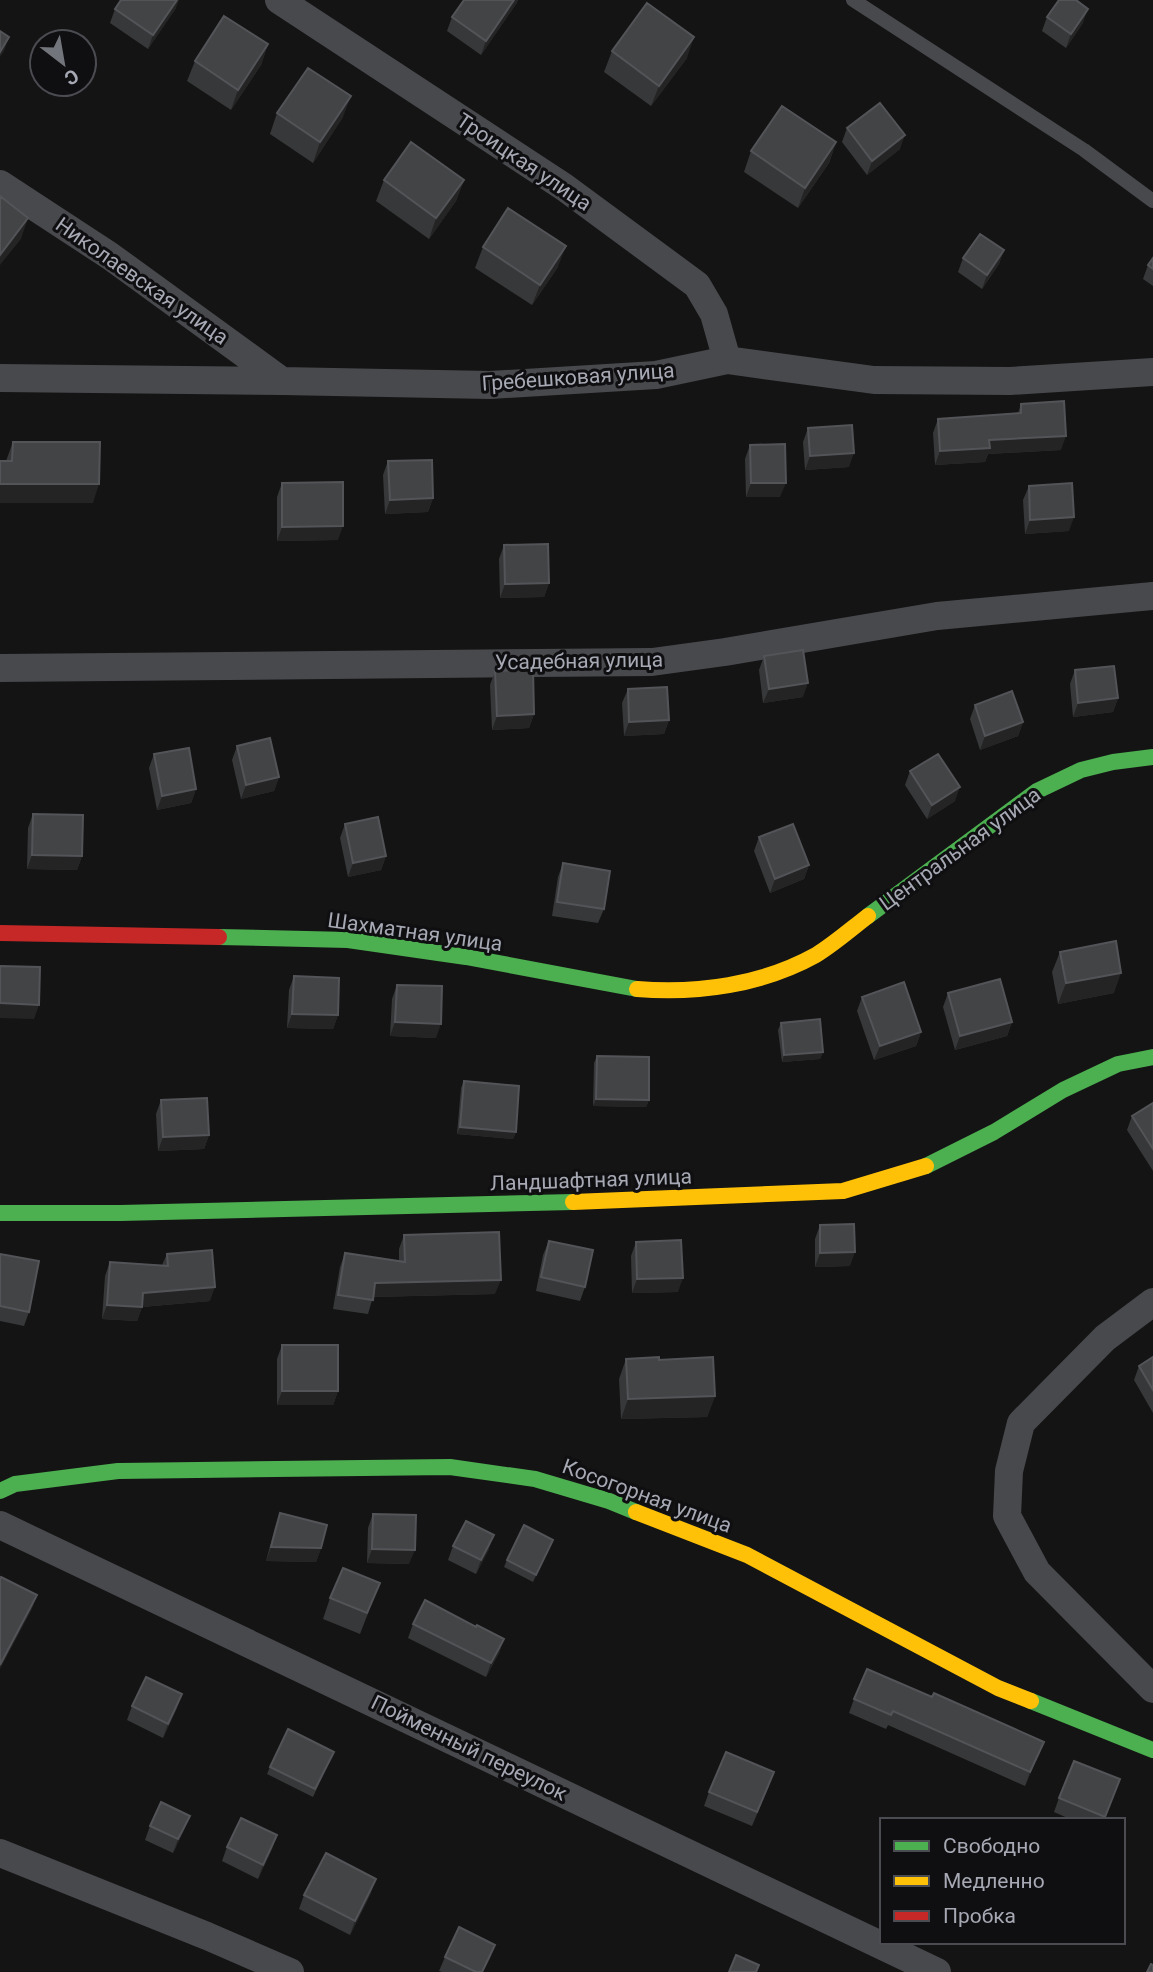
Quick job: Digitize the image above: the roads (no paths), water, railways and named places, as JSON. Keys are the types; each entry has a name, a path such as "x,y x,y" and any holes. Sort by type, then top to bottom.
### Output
{"street":[{"name":"Троицкая улица","path":"279,0 564,187 697,285 714,314 727,360"},
{"name":"Николаевская улица","path":"0,184 110,256 282,381"},
{"name":"Гребешковая улица","path":"0,378 490,385 656,375 727,360 874,380 1010,382 1153,372"},
{"name":"Усадебная улица","path":"0,668 652,662 937,616 1153,596"},
{"name":"Центральная улица","path":"817,954 1037,790 1081,770 1113,762 1153,757"},
{"name":"Шахматная улица","path":"0,933 348,940 466,957 620,987 663,991 720,987 777,974 817,954"},
{"name":"Ландшафтная улица","path":"0,1213 134,1213 497,1205 843,1191 921,1168 994,1132 1063,1090 1118,1064 1153,1057"},
{"path":"1153,1302 1105,1338 1021,1423 1009,1471 1007,1516 1037,1572 1153,1689"},
{"name":"Косогорная улица","path":"0,1491 15,1484 118,1471 450,1467 536,1479 609,1501 747,1555 998,1688 1153,1751"},
{"name":"Пойменный переулок","path":"0,1525 937,1972"},
{"path":"0,1853 290,1972"}],"lane":[{"path":"853,0 1084,150 1153,201"}]}
